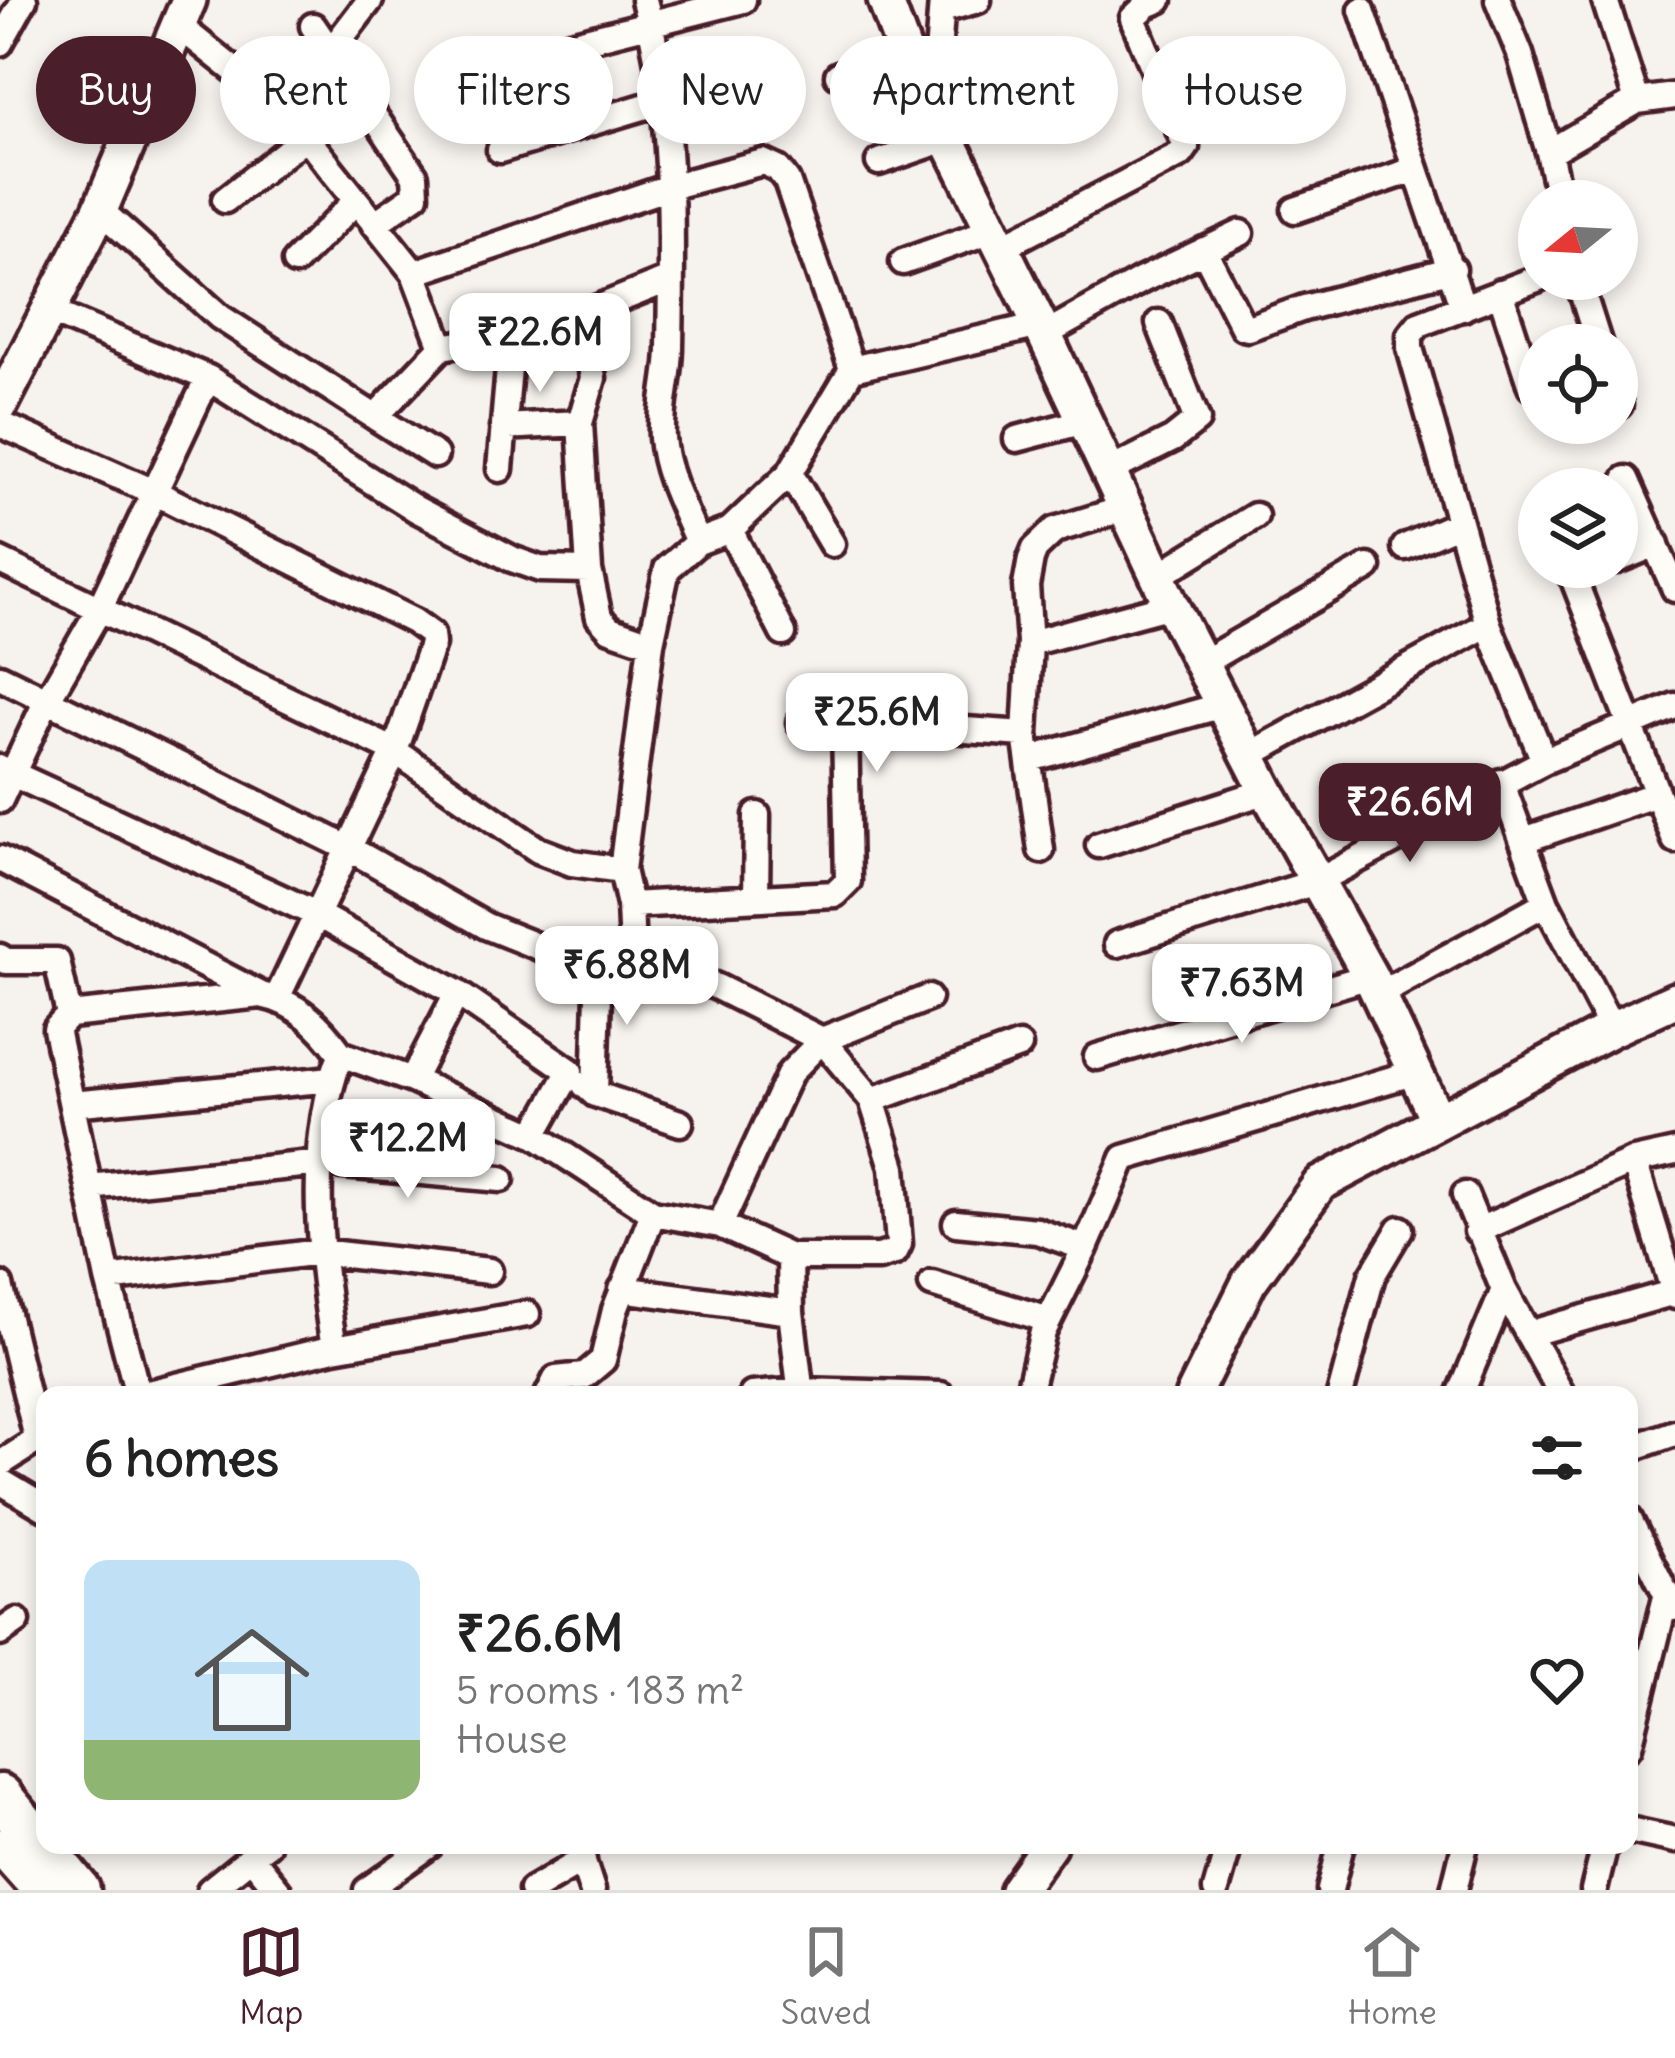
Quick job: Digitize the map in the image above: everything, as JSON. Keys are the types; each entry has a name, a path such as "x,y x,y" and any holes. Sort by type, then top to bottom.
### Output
{"highway":[{"path":"0,1796 36,1839"},
{"path":"43,1854 54,1890"},
{"path":"48,1854 78,1890"}],"street":[{"path":"0,43 24,0"},
{"path":"341,36 370,0"},
{"path":"575,36 647,12 742,0"},
{"path":"885,0 898,36"},
{"path":"941,36 942,5 978,0"},
{"path":"903,262 997,238 1181,154 1186,147 1133,18 1160,0"},
{"path":"1498,0 1520,54 1555,180"},
{"path":"1605,0 1637,100"},
{"path":"1362,10 1463,308"},
{"path":"0,406 100,210 184,13 220,48"},
{"path":"313,26 319,36"},
{"path":"1549,152 1637,100 1675,96"},
{"path":"500,150 637,109"},
{"path":"374,224 416,195 415,176 390,140"},
{"path":"225,200 296,144"},
{"path":"309,144 414,273 442,346"},
{"path":"666,144 670,354 662,437 671,477 698,542"},
{"path":"879,162 909,144"},
{"path":"950,144 1165,590 1267,791 1374,986 1438,1121"},
{"path":"414,273 669,187 764,162 787,181 852,369"},
{"path":"1295,210 1416,169"},
{"path":"296,262 354,203"},
{"path":"100,210 220,317 435,455"},
{"path":"632,952 630,905 622,870 651,643 667,569 698,542 730,530 790,473 852,369 1042,330 1241,233"},
{"path":"1204,250 1243,327 1248,328 1304,308 1453,269"},
{"path":"375,417 442,346 512,334 583,314 670,279"},
{"path":"1518,286 1419,324 1410,335 1410,349 1488,624 1544,761"},
{"path":"1500,292 1518,347"},
{"path":"49,311 208,378 416,509 512,560 540,569 589,570"},
{"path":"583,314 593,378 580,423 589,570 598,616 610,629 651,643"},
{"path":"1109,471 1173,439 1197,420 1159,323"},
{"path":"500,470 512,334"},
{"path":"0,800 6,771 99,610 208,378"},
{"path":"1017,439 1085,421"},
{"path":"503,427 580,423"},
{"path":"0,424 154,492 431,634 432,644 394,751 350,849 269,996"},
{"path":"790,473 832,544"},
{"path":"1638,504 1675,590"},
{"path":"1041,850 1028,747 1027,586 1036,549 1055,530 1126,508"},
{"path":"1030,643 1165,590 1256,516"},
{"path":"1405,547 1459,523"},
{"path":"730,530 783,633"},
{"path":"1638,551 1656,544"},
{"path":"0,561 394,751 538,850 572,863 622,870"},
{"path":"1202,663 1368,567"},
{"path":"1576,588 1675,840"},
{"path":"1250,754 1488,624"},
{"path":"0,677 350,849 486,926 551,952 599,960 632,952 718,987 822,1040 872,1100 893,1167 899,1244 895,1252 878,1257 790,1257 720,1225 652,1213 534,1135 341,1054 320,1025 0,859"},
{"path":"800,723 845,722 1028,747 1223,705"},
{"path":"1117,944 1316,882 1544,761 1675,706"},
{"path":"630,905 835,894 848,881 845,722"},
{"path":"6,771 316,914 457,993 570,1071 595,1094 680,1123"},
{"path":"1502,782 1546,903 1612,1029"},
{"path":"1100,845 1267,791"},
{"path":"1524,840 1657,794"},
{"path":"755,898 757,815"},
{"path":"1097,1058 1374,986 1546,903"},
{"path":"0,957 57,962 69,1015"},
{"path":"595,1094 599,960"},
{"path":"412,1080 457,993"},
{"path":"137,1386 108,1279 56,1029 69,1015 269,996"},
{"path":"720,1225 790,1073 822,1040 928,998"},
{"path":"1197,1386 1249,1282 1319,1184 1675,1000"},
{"path":"872,1100 1019,1046"},
{"path":"334,1348 319,1252 321,1162 332,1079 341,1054"},
{"path":"534,1135 570,1071"},
{"path":"1031,1386 1049,1320 1124,1158 1416,1072"},
{"path":"72,1104 332,1079"},
{"path":"1478,1231 1634,1160 1675,1152"},
{"path":"1528,1334 1674,1294 1634,1160"},
{"path":"89,1187 321,1162 501,1179"},
{"path":"1465,1195 1504,1291 1557,1386"},
{"path":"552,1386 556,1379 584,1376 603,1360 622,1289 652,1213"},
{"path":"956,1223 1036,1231 1085,1248"},
{"path":"1342,1386 1372,1276 1400,1229"},
{"path":"108,1279 319,1252 489,1271"},
{"path":"790,1257 800,1386"},
{"path":"932,1284 1049,1320"},
{"path":"0,1286 6,1345 36,1423"},
{"path":"622,1289 791,1312"},
{"path":"1464,1386 1504,1291"},
{"path":"176,1386 334,1348 527,1314"},
{"path":"214,1377 224,1386"},
{"path":"1638,1446 1675,1433"},
{"path":"0,1464 36,1439"},
{"path":"0,1481 36,1503"},
{"path":"1638,1537 1671,1602 1638,1715"},
{"path":"0,1770 32,1819"},
{"path":"1638,1832 1675,1840"},
{"path":"0,1846 40,1890"},
{"path":"69,1854 99,1890"},
{"path":"211,1890 255,1854"},
{"path":"260,1854 278,1890"},
{"path":"367,1890 417,1854"},
{"path":"532,1890 577,1854"},
{"path":"581,1854 592,1890"},
{"path":"1017,1890 1043,1854"},
{"path":"1216,1890 1226,1854"},
{"path":"1330,1890 1339,1854"},
{"path":"1454,1890 1463,1854"},
{"path":"1594,1890 1603,1854"}]}
